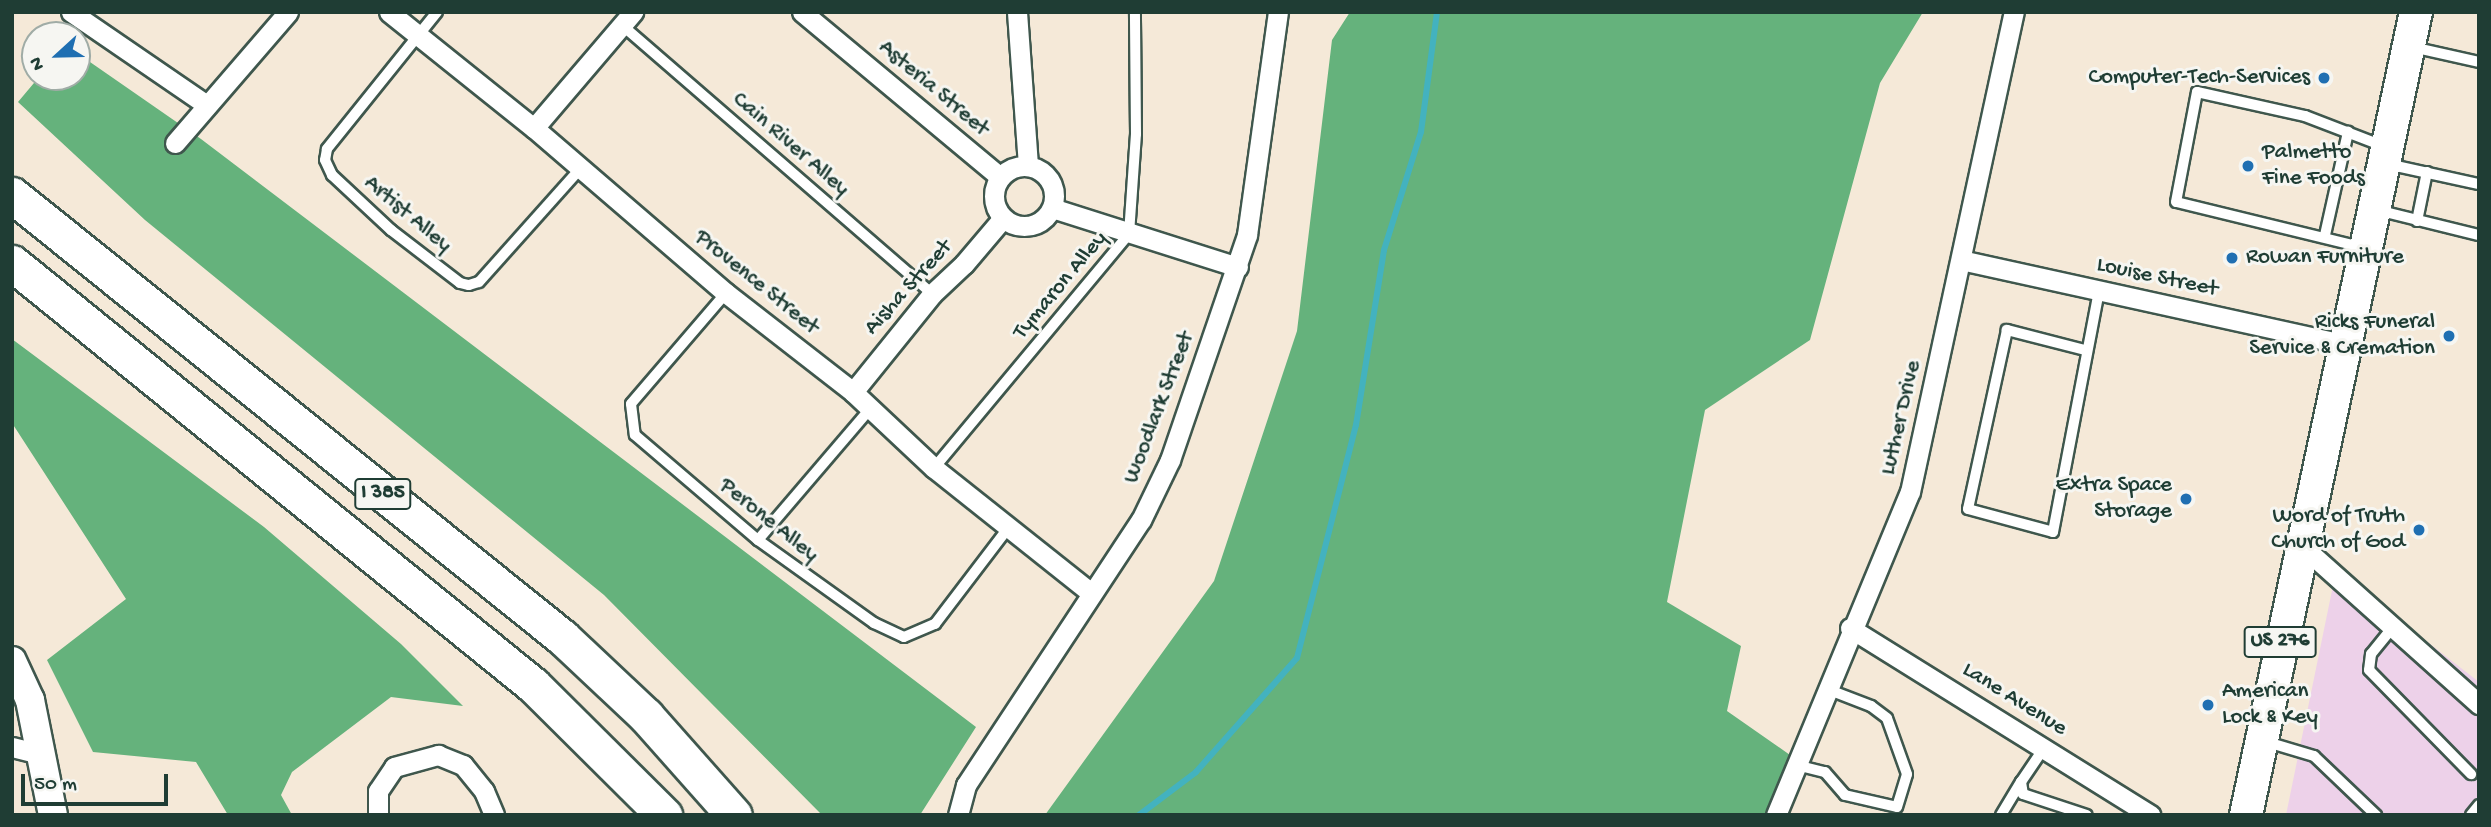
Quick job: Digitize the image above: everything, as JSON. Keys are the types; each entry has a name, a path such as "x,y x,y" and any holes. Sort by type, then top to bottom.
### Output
{"highway":[{"name":"I 385","path":"12,195 562,637 646,716 734,815"},
{"name":"I 385","path":"12,263 533,685 664,815"}],"main road":[{"name":"US 276","path":"2246,815 2259,740 2416,12"}],"street":[{"path":"71,12 207,105"},
{"path":"175,143 288,12"},
{"name":"Provence Street","path":"389,12 534,128 579,170 726,293 853,392 934,468 1091,593"},
{"path":"1017,12 1028,166"},
{"name":"Woodlark Street","path":"958,815 966,785 1141,520 1170,460 1238,267 1256,190 1278,12"},
{"name":"Luther Drive","path":"1776,815 1850,628 1910,492 2014,12"},
{"name":"Asteria Street","path":"815,16 1000,177"},
{"path":"534,128 628,19"},
{"path":"1028,166 1052,185 1052,208 1035,225 1022,227 1003,218 993,201 1000,177 1012,168 1028,166"},
{"path":"1052,208 1238,267"},
{"name":"Aisha Street","path":"853,392 932,294 964,264 1003,218"},
{"name":"Louise Street","path":"1961,260 2344,344"},
{"path":"2301,545 2479,704"},
{"name":"Lane Avenue","path":"1850,628 2151,815"},
{"path":"12,661 30,700 53,815"},
{"path":"12,747 43,755"},
{"path":"378,815 378,791 394,767 438,755 463,765 484,791 494,815"}],"lane":[{"path":"417,36 437,12"},
{"name":"Tymaron Alley","path":"934,468 1129,234 1136,134 1135,12"},
{"name":"Cain River Alley","path":"628,19 932,294"},
{"name":"Artist Alley","path":"417,36 327,149 325,160 332,175 391,230 460,283 469,285 479,282 579,170"},
{"path":"2408,47 2479,62"},
{"path":"2365,248 2325,235 2176,202 2197,92 2305,116 2348,132 2385,155 2427,172 2479,184"},
{"path":"2325,235 2348,132"},
{"path":"2417,221 2427,172"},
{"path":"2373,208 2479,235"},
{"path":"2085,350 2007,330 1968,509 2053,532 2085,350 2099,290"},
{"name":"Perone Alley","path":"726,293 631,404 635,435 758,540 874,623 904,637 935,624 1009,527"},
{"path":"758,540 870,409"},
{"path":"2393,627 2371,654 2368,670 2471,774"},
{"path":"1796,765 1825,772 1845,795 1897,807 1907,774 1887,718 1871,706 1826,688"},
{"path":"2259,740 2314,756 2376,815"},
{"path":"2001,815 2044,748"},
{"path":"2021,782 2024,794 2087,815"},
{"path":"2471,815 2479,806"}],"shaded area":[{"path":"2336,571 2479,682 2479,815 2286,815"}],"green space":[{"path":"1350,12 1923,12 1880,83 1810,340 1705,410 1667,602 1741,646 1727,711 1790,755 1765,815 1045,815 1214,581 1297,331 1332,40"},
{"path":"91,63 201,139 976,727 920,815 822,815 604,595 145,220 18,102 27,91 91,91"},
{"path":"12,339 264,527 401,644 463,706 391,697 292,772 281,795 292,815 228,815 196,762 93,752 47,660 126,599 12,423"}],"waterway":[{"path":"1139,815 1196,772 1297,658 1356,425 1384,250 1421,132 1437,12"}],"place":[{"name":"Computer-Tech-Services","path":"2324,78"},
{"name":"Palmetto Fine Foods","path":"2248,166"},
{"name":"Rowan Furniture","path":"2232,258"},
{"name":"Ricks Funeral Service & Cremation","path":"2449,336"},
{"name":"Extra Space Storage","path":"2186,499"},
{"name":"Word of Truth Church of God","path":"2419,530"},
{"name":"American Lock & Key","path":"2208,705"}]}
